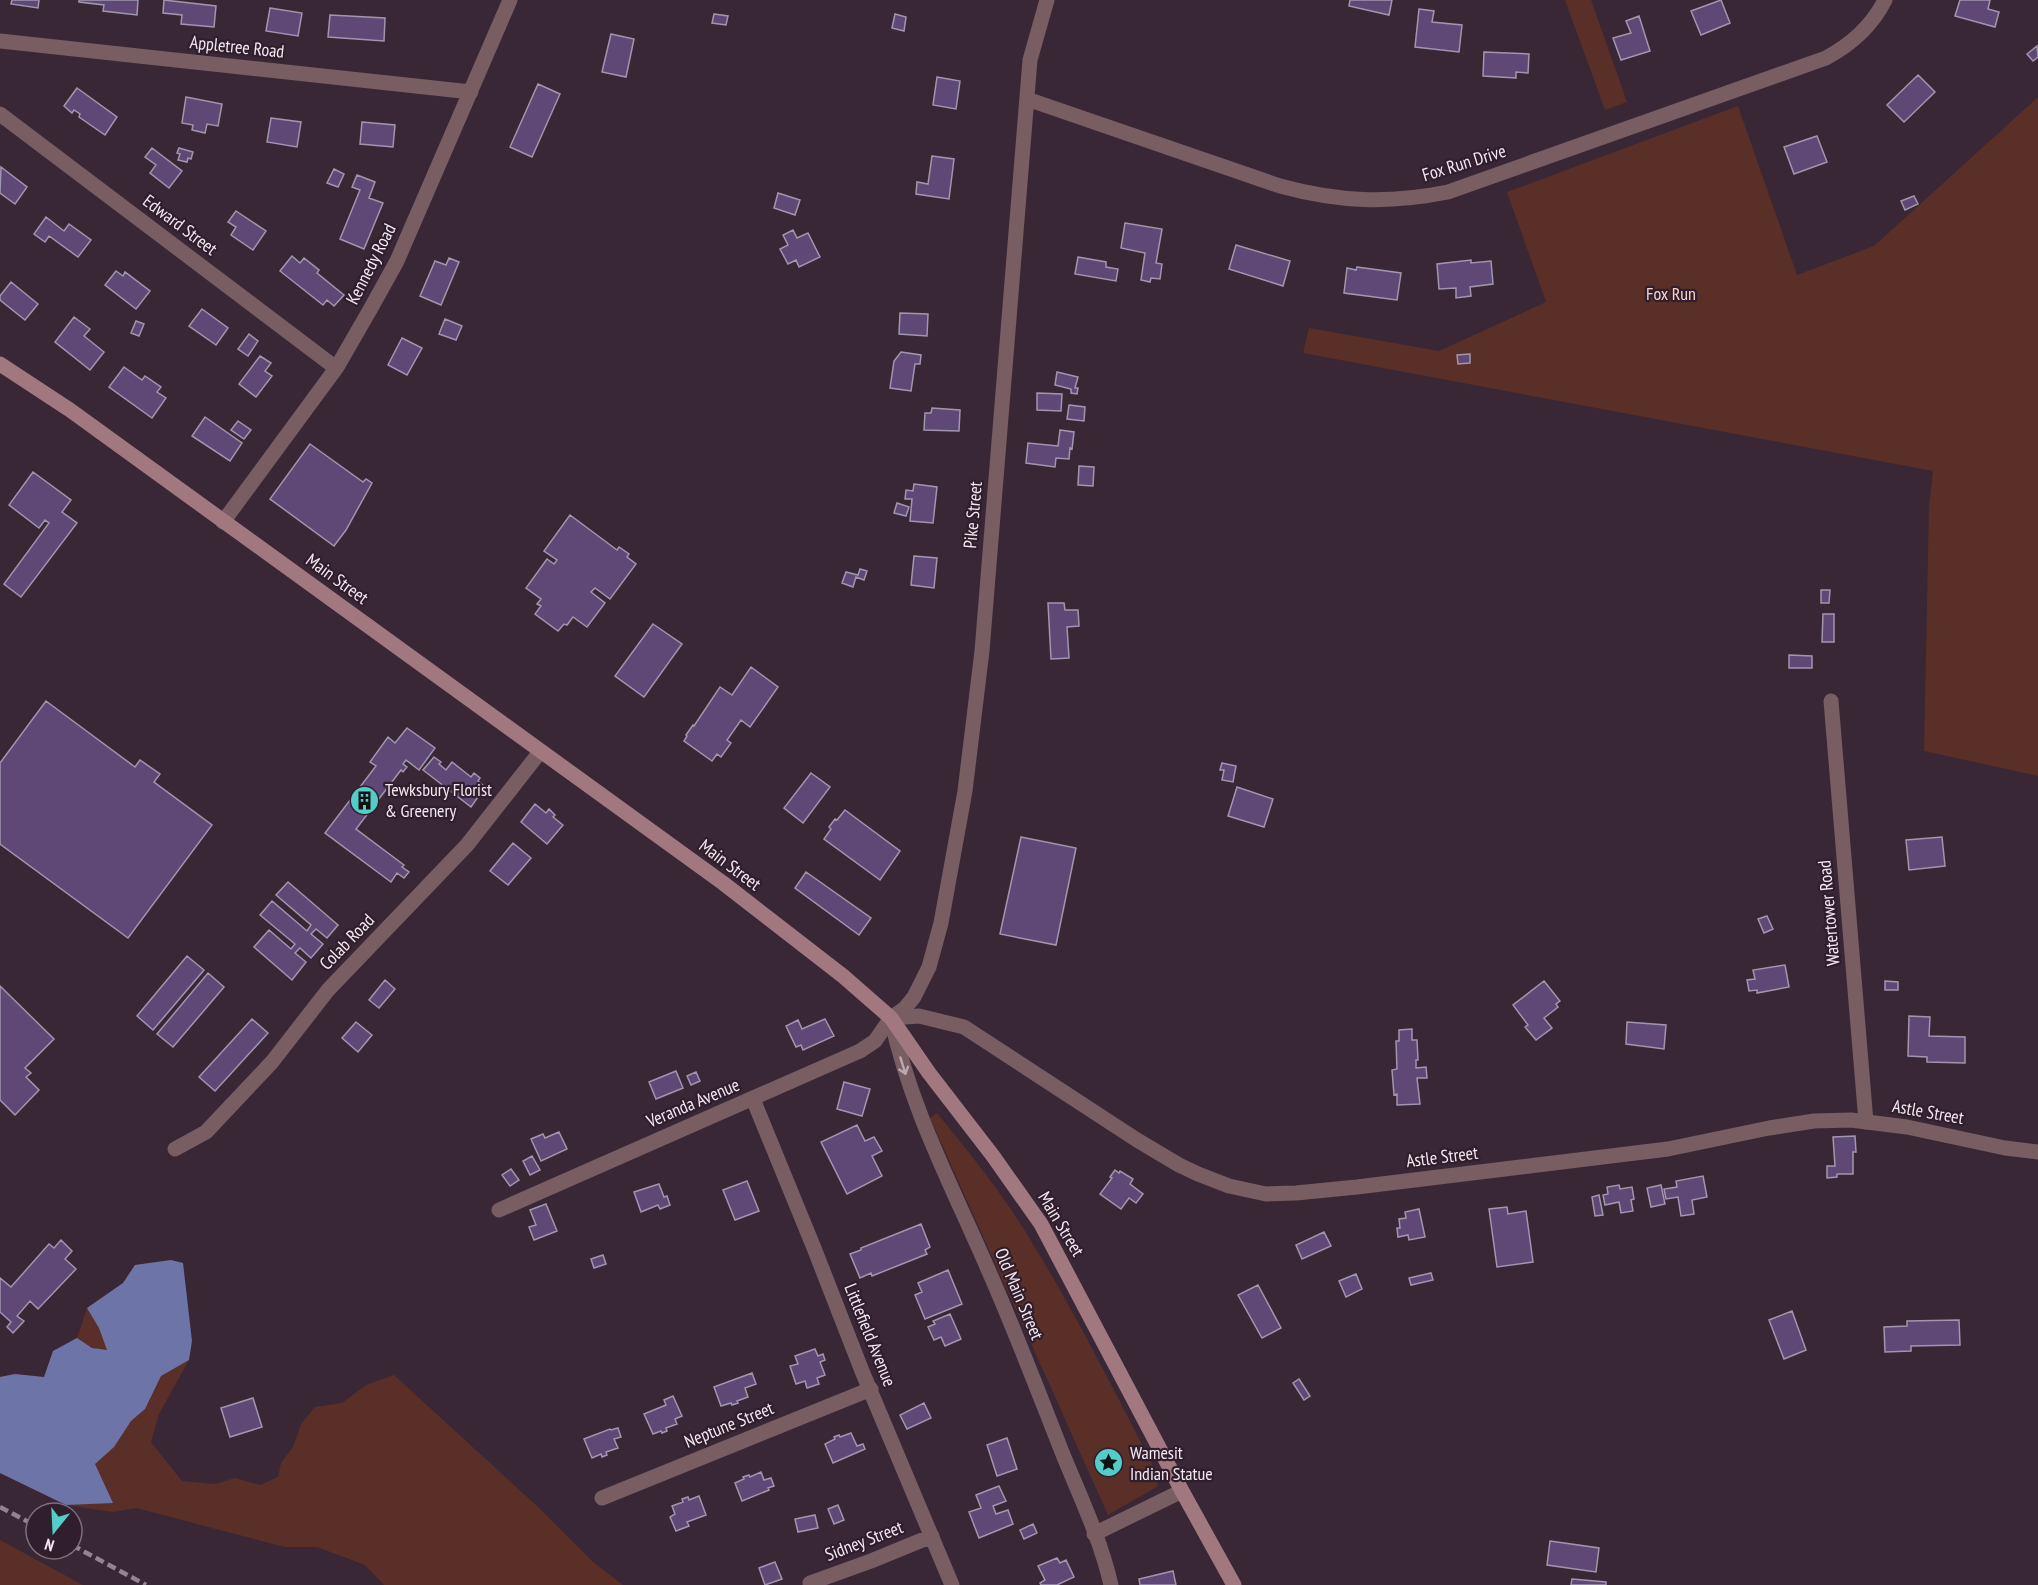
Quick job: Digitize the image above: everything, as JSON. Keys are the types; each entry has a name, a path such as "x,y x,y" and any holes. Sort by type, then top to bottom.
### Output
{"main road":[{"name":"Main Street","path":"0,364 70,410 723,883 843,976 891,1018 1041,1224 1234,1585"}],"street":[{"name":"Kennedy Road","path":"223,522 336,368 397,261 510,0"},
{"name":"Pike Street","path":"891,1018 914,997 921,986 933,955 945,903 970,757 982,651 1030,60 1047,0"},
{"name":"Fox Run Drive","path":"1027,99 1307,194 1363,201 1420,197 1448,192 1827,58 1859,35 1885,0"},
{"name":"Appletree Road","path":"0,41 471,92"},
{"name":"Edward Street","path":"0,114 336,368"},
{"name":"Watertower Road","path":"1831,701 1866,1122"},
{"name":"Colab Road","path":"175,1149 206,1132 272,1062 328,990 467,845 540,752"},
{"name":"Astle Street","path":"891,1018 919,1016 964,1027 1179,1165 1229,1186 1266,1194 1347,1188 1668,1149 1814,1121 1866,1122 1926,1130 2005,1148 2038,1152"},
{"name":"Veranda Avenue","path":"499,1210 860,1051 875,1041 891,1018"},
{"name":"Old Main Street","path":"891,1018 899,1056 919,1113 1051,1422 1108,1571 1110,1585"},
{"name":"Littlefield Avenue","path":"753,1099 952,1585"},
{"name":"Neptune Street","path":"602,1498 871,1389"},
{"path":"1094,1534 1182,1491"},
{"name":"Sidney Street","path":"810,1583 932,1536"}],"green space":[{"path":"1565,0 1591,0 1627,102 1605,110"},
{"name":"Fox Run","path":"2038,97 2038,776 1924,751 1929,507 1933,471 1303,353 1309,328 1439,351 1546,302 1507,192 1738,106 1797,275 1874,246"},
{"path":"937,1113 994,1185 1043,1260 1156,1472 1158,1486 1108,1515 930,1118"},
{"path":"171,1260 189,1360 159,1414 151,1442 182,1481 215,1484 235,1478 260,1485 278,1477 281,1463 293,1447 301,1424 315,1407 342,1403 366,1385 394,1375 537,1506 593,1562 623,1585 384,1585 365,1565 317,1547 285,1547 136,1508 113,1512 84,1508 84,1501 58,1501 0,1473 0,1377 15,1374 44,1377 53,1351 77,1338 87,1308 123,1283 135,1265"},
{"path":"0,1540 24,1553 24,1561 39,1561 83,1585 0,1585"}],"water":[{"path":"171,1260 183,1263 192,1341 189,1360 161,1376 145,1409 131,1421 114,1447 95,1464 113,1503 84,1504 84,1501 58,1501 0,1473 0,1377 15,1374 44,1377 53,1351 77,1338 92,1348 107,1350 99,1328 87,1308 123,1283 135,1265"}],"building":[{"path":"12,0 39,0 38,8 11,4"},
{"path":"79,0 138,0 137,15 103,11 104,5 79,2"},
{"path":"164,0 216,6 214,27 181,24 182,15 163,13"},
{"path":"1350,0 1392,0 1389,15 1349,6"},
{"path":"1721,0 1730,23 1701,35 1691,11"},
{"path":"1960,0 1990,0 1988,9 1999,12 1995,27 1955,16"},
{"path":"270,8 302,13 298,36 266,31"},
{"path":"1419,9 1434,11 1432,22 1462,25 1459,52 1415,47"},
{"path":"714,14 728,16 726,25 712,23"},
{"path":"895,14 906,17 904,31 892,28"},
{"path":"330,15 385,18 384,41 328,37"},
{"path":"1639,16 1650,51 1621,60 1613,38 1631,33 1626,21"},
{"path":"611,34 634,39 626,77 602,72"},
{"path":"2037,46 2038,57 2033,61 2027,54"},
{"path":"1484,52 1529,54 1528,73 1516,72 1516,78 1483,76"},
{"path":"1918,75 1935,92 1904,122 1887,105"},
{"path":"937,77 960,81 956,109 933,105"},
{"path":"538,84 560,94 532,157 510,147"},
{"path":"77,88 117,117 105,135 79,117 80,114 74,110 72,113 64,106"},
{"path":"186,97 222,104 218,126 207,124 205,133 192,130 193,125 182,123"},
{"path":"271,118 301,122 297,147 267,142"},
{"path":"362,122 395,125 393,147 360,144"},
{"path":"1817,136 1827,162 1794,174 1784,147"},
{"path":"152,148 182,171 169,188 150,173 156,165 145,157"},
{"path":"179,148 193,152 191,159 188,158 187,162 178,160"},
{"path":"932,156 954,159 949,199 916,194 917,182 928,184"},
{"path":"1,167 27,187 15,204 0,193"},
{"path":"334,169 344,174 338,187 327,183"},
{"path":"357,175 375,182 369,198 383,203 364,249 340,239 360,190 352,187"},
{"path":"778,193 800,200 795,215 774,208"},
{"path":"1914,196 1918,204 1905,210 1901,201"},
{"path":"236,211 266,231 253,250 231,235 236,227 228,222"},
{"path":"46,217 64,231 69,224 91,240 78,257 49,236 45,242 34,234"},
{"path":"1125,223 1162,229 1156,263 1162,264 1160,279 1151,278 1150,282 1141,280 1145,253 1121,248"},
{"path":"793,230 797,238 808,233 820,257 799,267 796,260 788,264 780,249 788,245 783,235"},
{"path":"1236,245 1290,261 1283,286 1229,269"},
{"path":"292,256 300,263 304,258 319,270 317,273 344,295 334,306 327,300 323,305 280,271"},
{"path":"1078,257 1106,262 1106,267 1118,269 1116,281 1075,274"},
{"path":"449,258 459,262 441,305 420,296 435,261 446,265"},
{"path":"1471,260 1471,263 1491,261 1493,284 1470,287 1471,296 1456,298 1456,288 1439,289 1437,264"},
{"path":"1357,267 1401,273 1397,300 1344,293 1347,268 1356,270"},
{"path":"116,271 123,276 125,272 150,291 136,309 105,285"},
{"path":"11,282 38,304 25,320 0,300 0,296"},
{"path":"202,309 228,328 216,345 189,326"},
{"path":"900,313 928,314 927,336 899,334"},
{"path":"74,317 90,329 84,336 104,352 90,370 55,342"},
{"path":"445,319 462,326 456,340 439,334"},
{"path":"136,321 144,324 139,336 131,333"},
{"path":"249,334 258,341 248,356 238,349"},
{"path":"402,338 422,348 407,375 388,365"},
{"path":"901,352 921,355 920,364 915,364 911,391 890,388 894,361"},
{"path":"1470,354 1470,363 1458,364 1457,355"},
{"path":"260,356 271,363 265,371 272,376 256,397 239,384"},
{"path":"124,367 142,380 145,376 161,387 157,392 166,398 152,418 109,387"},
{"path":"1057,372 1078,377 1075,388 1078,388 1077,394 1071,393 1071,389 1055,385"},
{"path":"1037,393 1062,394 1061,411 1037,410"},
{"path":"1069,405 1085,407 1084,421 1067,419"},
{"path":"932,408 960,410 959,431 924,430 925,413 931,413"},
{"path":"205,417 242,443 230,461 192,436"},
{"path":"238,421 251,430 244,439 231,430"},
{"path":"1060,430 1074,432 1069,459 1056,458 1055,467 1026,463 1028,443 1058,446"},
{"path":"310,444 363,482 366,479 372,483 346,530 334,546 270,499"},
{"path":"1079,466 1094,467 1093,486 1078,485"},
{"path":"33,472 71,500 62,512 77,523 21,597 4,584 49,523 45,520 39,528 9,505"},
{"path":"914,484 937,487 933,523 910,521 912,499 905,499 906,490 913,491"},
{"path":"897,503 909,507 906,516 894,513"},
{"path":"570,515 617,550 619,547 629,554 627,557 636,564 610,599 595,588 591,592 605,603 587,627 573,617 558,631 535,614 541,606 537,604 541,599 526,588 547,559 554,564 557,560 544,551"},
{"path":"914,556 937,558 934,588 911,585"},
{"path":"860,569 867,571 864,580 856,577 853,587 842,583 846,572 858,575"},
{"path":"1821,590 1830,590 1829,603 1821,603"},
{"path":"1048,603 1064,603 1065,610 1078,610 1079,626 1067,627 1069,658 1051,659"},
{"path":"1823,614 1834,614 1834,642 1822,642"},
{"path":"653,624 682,644 644,697 615,676"},
{"path":"1789,655 1812,656 1812,668 1789,668"},
{"path":"751,667 778,687 750,727 741,720 727,740 731,743 721,757 717,754 712,761 684,741 686,735 720,687 732,695"},
{"path":"46,701 135,767 140,760 160,774 154,782 212,825 128,938 0,844 0,763"},
{"name":"Tewksbury Florist & Greenery","path":"407,728 435,748 419,770 406,760 403,764 407,767 403,772 401,770 356,829 404,865 402,867 409,872 404,878 397,873 391,882 325,833 376,766 370,762 388,737 395,743"},
{"path":"434,757 446,770 452,762 471,777 474,773 480,778 478,781 485,787 471,807 423,770"},
{"path":"1222,763 1236,766 1233,782 1222,780 1224,770 1220,770"},
{"path":"811,773 830,787 803,823 784,808"},
{"path":"1237,787 1273,799 1264,827 1228,816"},
{"path":"535,804 546,813 549,809 555,815 553,817 563,825 547,844 521,822"},
{"path":"845,810 900,851 880,880 824,839 831,829 829,827"},
{"path":"1021,837 1076,848 1056,945 1000,934"},
{"path":"1942,837 1945,866 1909,870 1906,840"},
{"path":"513,843 531,858 508,885 490,871"},
{"path":"806,872 871,918 859,935 795,888"},
{"path":"288,882 338,925 327,938 316,929 311,934 323,944 311,958 300,948 295,953 306,962 292,980 254,947 269,930 291,949 295,944 260,915 272,901 307,931 311,925 276,895"},
{"path":"1767,916 1773,929 1764,933 1758,919"},
{"path":"187,956 204,970 153,1030 137,1016"},
{"path":"1785,965 1789,987 1757,993 1757,990 1749,991 1747,980 1755,979 1753,970"},
{"path":"208,973 224,987 173,1047 157,1034"},
{"path":"385,980 395,989 379,1008 369,1000"},
{"path":"1544,981 1560,1001 1556,1004 1558,1007 1544,1018 1552,1028 1536,1040 1525,1027 1528,1025 1513,1005"},
{"path":"1885,981 1898,982 1898,990 1885,990"},
{"path":"0,986 54,1039 25,1068 31,1073 26,1077 39,1090 15,1115 0,1100"},
{"path":"1909,1016 1930,1017 1929,1036 1965,1037 1965,1063 1927,1062 1927,1057 1908,1056"},
{"path":"252,1019 268,1033 215,1091 199,1077"},
{"path":"825,1019 834,1036 803,1050 801,1045 796,1047 786,1026 798,1020 802,1029"},
{"path":"356,1022 372,1035 358,1052 342,1038"},
{"path":"1627,1022 1666,1025 1664,1049 1626,1044"},
{"path":"1412,1029 1412,1040 1417,1040 1416,1068 1426,1067 1427,1078 1417,1078 1420,1104 1397,1105 1392,1070 1397,1069 1396,1041 1399,1041 1399,1030"},
{"path":"676,1071 683,1088 656,1099 649,1082"},
{"path":"696,1072 700,1081 691,1085 687,1076"},
{"path":"844,1082 870,1089 862,1116 837,1109"},
{"path":"857,1125 865,1141 874,1137 882,1151 872,1156 882,1176 847,1194 821,1142"},
{"path":"559,1132 567,1149 541,1161 531,1139 543,1134 545,1138"},
{"path":"1855,1136 1856,1152 1853,1152 1853,1174 1837,1174 1837,1177 1827,1178 1827,1166 1835,1166 1833,1137"},
{"path":"532,1156 540,1170 530,1175 523,1161"},
{"path":"511,1169 519,1180 510,1186 502,1175"},
{"path":"1115,1170 1133,1179 1130,1184 1143,1194 1136,1203 1129,1198 1121,1209 1100,1194"},
{"path":"1703,1176 1707,1197 1692,1200 1694,1214 1681,1216 1678,1197 1666,1199 1664,1189 1677,1187 1676,1181"},
{"path":"747,1181 759,1211 735,1220 723,1190"},
{"path":"659,1184 670,1205 660,1209 658,1205 641,1212 634,1192"},
{"path":"1619,1185 1620,1189 1632,1187 1633,1211 1621,1213 1619,1202 1605,1205 1603,1195 1608,1194 1607,1187"},
{"path":"1661,1185 1665,1204 1651,1207 1647,1188"},
{"path":"1599,1195 1603,1215 1595,1216 1592,1197"},
{"path":"546,1204 557,1231 534,1240 529,1227 536,1225 530,1210"},
{"path":"1507,1207 1508,1214 1526,1211 1533,1262 1497,1267 1489,1209"},
{"path":"1419,1209 1425,1237 1409,1240 1408,1235 1398,1237 1399,1219 1406,1218 1405,1212"},
{"path":"921,1224 930,1247 925,1250 927,1254 872,1276 871,1273 860,1278 850,1254"},
{"path":"1324,1232 1331,1246 1302,1259 1296,1245"},
{"path":"61,1240 72,1251 65,1259 76,1269 38,1309 30,1301 17,1316 24,1321 13,1333 7,1327 11,1322 0,1312 0,1278 11,1287 49,1244 54,1248"},
{"path":"603,1255 606,1264 594,1268 591,1259"},
{"path":"948,1270 962,1304 925,1319 915,1295 922,1292 918,1283"},
{"path":"1431,1273 1433,1280 1411,1285 1409,1278"},
{"path":"1356,1274 1362,1289 1346,1297 1339,1281"},
{"path":"1258,1285 1281,1328 1262,1338 1238,1295"},
{"path":"1792,1311 1806,1350 1784,1359 1769,1320"},
{"path":"950,1314 961,1339 945,1346 941,1337 934,1340 928,1327 935,1324 933,1321"},
{"path":"1959,1320 1960,1345 1911,1346 1911,1351 1885,1352 1884,1327 1907,1326 1907,1321"},
{"path":"815,1349 818,1356 823,1354 825,1360 820,1362 825,1375 817,1378 819,1384 807,1388 805,1381 796,1384 790,1366 798,1364 795,1356"},
{"path":"752,1373 756,1384 745,1388 748,1397 732,1405 731,1403 721,1406 714,1387"},
{"path":"1299,1379 1310,1396 1304,1400 1293,1383"},
{"path":"673,1396 682,1416 675,1419 677,1424 666,1428 667,1431 653,1434 644,1414 666,1405 664,1400"},
{"path":"253,1398 262,1427 230,1437 221,1408"},
{"path":"924,1403 931,1418 907,1429 900,1415"},
{"path":"618,1428 621,1437 614,1439 618,1448 606,1452 607,1455 602,1457 601,1454 592,1458 584,1439"},
{"path":"851,1433 857,1446 863,1444 865,1449 833,1463 825,1444 835,1439 834,1437"},
{"path":"1007,1438 1017,1469 997,1476 987,1445"},
{"path":"761,1472 764,1480 771,1478 774,1486 742,1501 735,1483 744,1479 743,1477 749,1475 750,1477"},
{"path":"999,1486 1006,1501 993,1506 996,1514 1008,1510 1013,1524 979,1538 969,1512 981,1508 976,1495"},
{"path":"699,1496 706,1515 687,1522 689,1526 676,1531 670,1517 675,1514 672,1506 683,1502 682,1499 688,1497 689,1500"},
{"path":"838,1505 844,1520 834,1524 828,1509"},
{"path":"815,1515 818,1528 798,1532 795,1519"},
{"path":"1033,1524 1037,1533 1024,1539 1020,1530"},
{"path":"1550,1541 1599,1548 1596,1572 1547,1565"},
{"path":"1057,1558 1060,1563 1066,1560 1074,1577 1057,1585 1041,1585 1040,1583 1045,1580 1038,1566"},
{"path":"775,1562 782,1579 765,1585 759,1568"},
{"path":"1173,1571 1176,1585 1140,1585 1139,1579"},
{"path":"1572,1579 1606,1582 1606,1585 1571,1585"}],"railway":[{"path":"0,1507 24,1520"},
{"path":"84,1551 146,1585"}],"place":[{"name":"Tewksbury Florist & Greenery","path":"364,800"},
{"name":"Wamesit Indian Statue","path":"1109,1463"}]}
